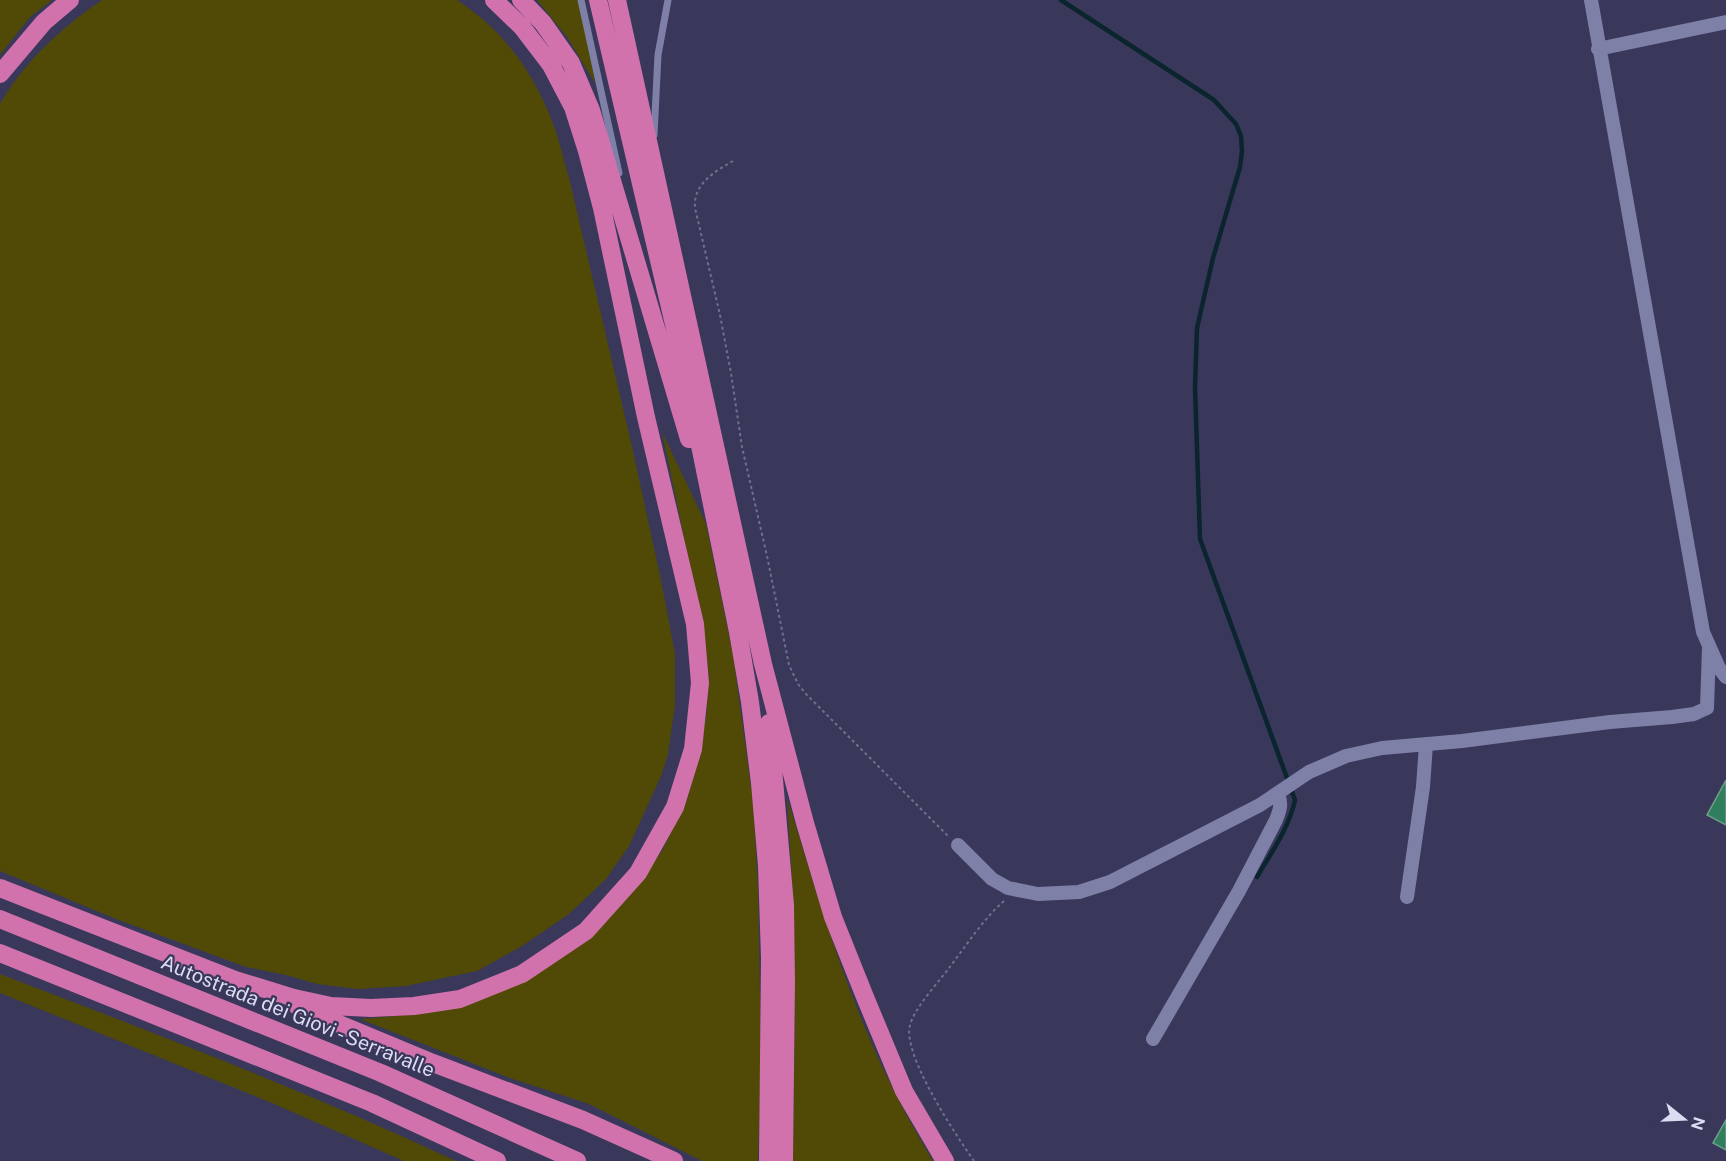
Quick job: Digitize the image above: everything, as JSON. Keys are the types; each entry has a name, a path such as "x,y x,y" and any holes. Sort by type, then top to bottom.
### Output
{"highway":[{"path":"0,74 44,22 70,0"},
{"path":"229,978 294,998 332,1006 371,1008 414,1006 460,999 522,974 586,931 638,873 675,807 693,750 700,683 694,624 593,174 573,106 551,65 522,27 494,0"},
{"path":"521,0 543,22 571,63 591,110 719,535"},
{"path":"598,0 684,367 742,655 760,783 767,866 777,1117 784,1161"},
{"path":"617,0 763,664 805,824 833,918 904,1091 945,1161"},
{"path":"763,664 785,905 786,982 777,1117 768,1161"},
{"path":"0,888 229,978 433,1063 583,1120 674,1161"},
{"name":"Autostrada dei Giovi - Serravalle","path":"0,919 381,1073 577,1161"},
{"path":"0,953 372,1103 497,1161"}],"street":[{"path":"1591,0 1703,632 1719,668 1726,677"},
{"path":"1598,49 1726,22"},
{"path":"958,845 992,879 1017,891 1056,895 1079,892 1102,885 1278,794 1309,772 1346,756 1382,748 1695,714 1707,708 1709,646"},
{"path":"1407,897 1426,744"},
{"path":"1153,1039 1239,891 1276,820 1281,801 1278,794"}],"lane":[{"path":"581,0 638,270"},
{"path":"653,161 658,56 668,0"}],"path":[{"path":"733,161 701,185 696,196 695,208 720,315 744,457 789,665 806,694 958,845"},
{"path":"974,1161 921,1072 912,1046 909,1028 920,1008 993,911 1017,891"}],"shaded area":[{"path":"0,0 52,0 30,17 0,55"},
{"path":"102,0 457,0 488,24 514,53 535,85 555,128 570,182 633,451 662,585 675,654 675,704 668,754 662,774 629,846 606,879 569,914 522,946 477,971 406,986 357,989 317,984 246,967 116,919 0,871 0,104 20,74 45,46"},
{"path":"537,0 580,0 595,83 567,37"},
{"path":"662,432 706,524 733,655 753,802 758,889 761,1051 758,1161 702,1161 589,1104 510,1078 360,1019 417,1014 463,1006 625,899 662,851 687,798 700,752 709,677 703,629"},
{"path":"787,798 824,917 856,1006 890,1083 933,1161 793,1161 794,912"},
{"path":"0,974 287,1087 456,1161 404,1161 272,1103 0,993"}],"building":[{"path":"1726,780 1726,825 1707,815"},
{"path":"1726,1120 1726,1150 1713,1143"}],"waterway":[{"path":"1061,0 1214,100 1236,124 1241,136 1240,167 1213,258 1197,328 1195,387 1200,539 1295,800 1284,830 1257,877"}]}
